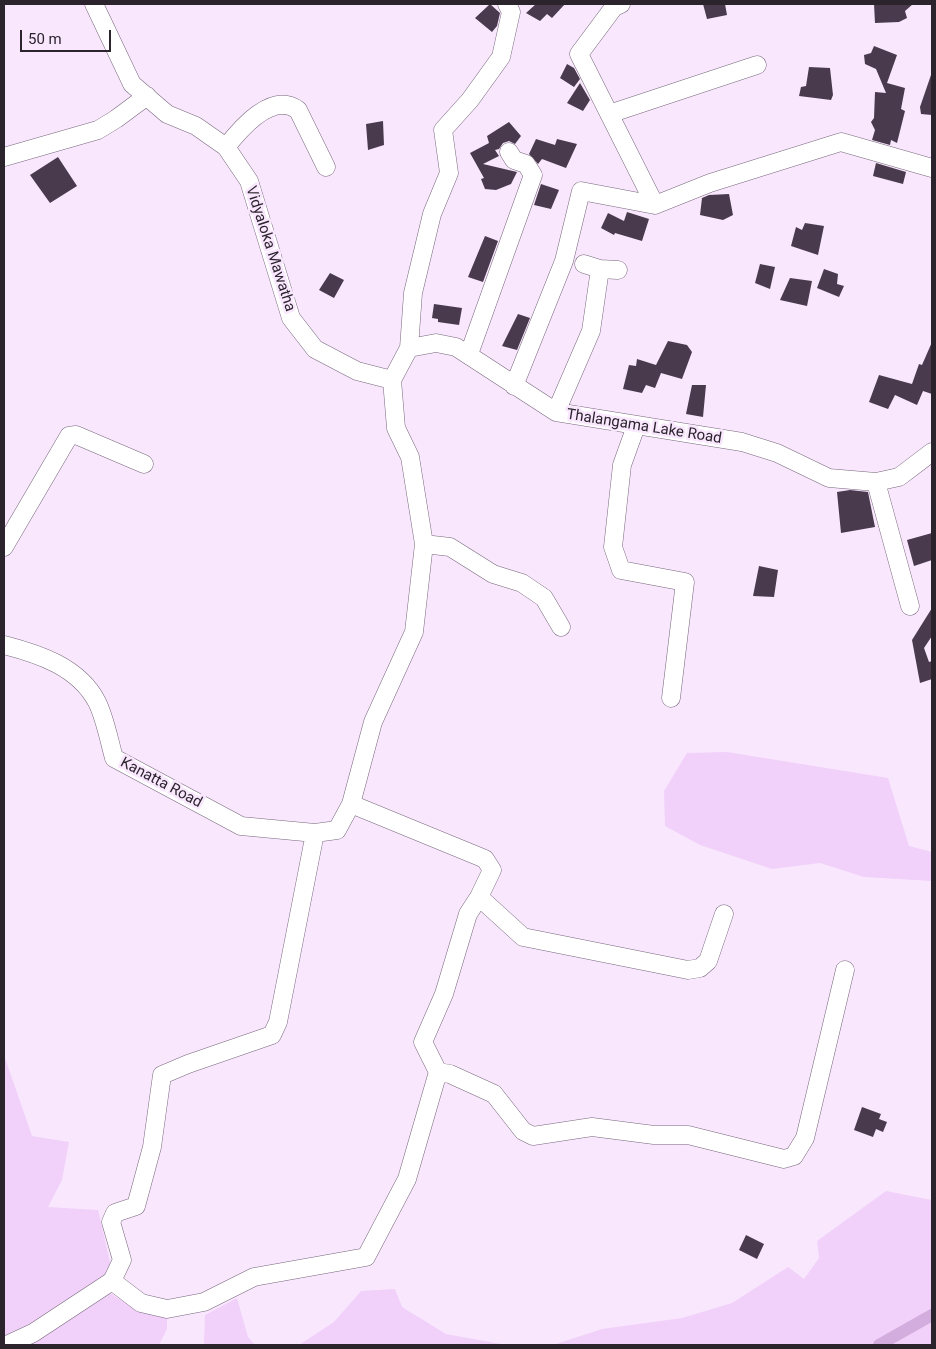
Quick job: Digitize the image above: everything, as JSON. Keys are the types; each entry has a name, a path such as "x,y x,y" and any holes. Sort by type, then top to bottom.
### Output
{"street":[{"name":"Vidyaloka Mawatha","path":"94,4 132,84 166,114 196,126 226,146 249,181 292,318 315,349 357,371 392,380"},
{"path":"8,1345 33,1334 112,1281 122,1260 110,1222 115,1213 136,1206 152,1147 162,1075 272,1035 278,1022 315,833 337,830 351,804 373,722 414,632 424,544 410,457 396,428 392,380 409,348 413,293 432,214 449,173 443,130 470,100 501,57 511,12 507,4"},
{"path":"621,4 614,7 579,54 655,205"},
{"path":"609,114 757,65"},
{"path":"4,157 98,130 147,96"},
{"path":"226,146 250,118 282,104 291,105 298,110 326,166"},
{"path":"514,386 564,261 581,191 655,205 710,183 841,142 932,168"},
{"path":"469,354 533,175 526,164 514,160 509,152"},
{"path":"556,412 590,331 601,268"},
{"name":"Thalangama Lake Road","path":"409,348 436,344 456,347 556,412 742,442 776,453 829,478 876,482 899,477 932,452"},
{"path":"636,426 622,464 613,547 621,570 685,582 671,698"},
{"path":"4,547 69,436 76,435 144,464"},
{"path":"876,482 910,606"},
{"path":"424,544 450,547 493,574 522,583 544,598 561,627"},
{"name":"Kanatta Road","path":"4,645 30,651 73,671 97,701 114,758 241,826 315,833"},
{"path":"112,1281 141,1303 167,1309 204,1302 254,1276 366,1257 407,1179 438,1072 423,1042 444,994 468,914 480,897 492,870 485,860 351,804"},
{"path":"480,897 522,937 688,970 700,968 708,961 724,914"},
{"path":"438,1072 450,1074 494,1094 523,1131 533,1136 592,1127 654,1135 688,1135 784,1159 794,1156 805,1138 845,970"}],"shaded area":[{"path":"727,752 888,778 909,846 932,852 932,881 864,877 820,863 772,869 700,845 665,826 664,791 687,753"},
{"path":"4,1055 32,1136 69,1142 62,1180 48,1207 98,1210 110,1262 110,1293 136,1310 167,1309 167,1329 159,1345 4,1345"},
{"path":"886,1191 932,1200 932,1345 553,1345 602,1329 682,1318 732,1303 788,1267 804,1279 819,1258 817,1241"},
{"path":"395,1289 402,1307 446,1334 501,1344 536,1345 299,1345 334,1322 361,1291"},
{"path":"237,1298 248,1337 255,1345 204,1345 205,1315"}],"building":[{"path":"490,4 500,13 497,26 492,32 475,18"},
{"path":"536,4 565,4 552,18 547,14 540,21 526,13"},
{"path":"703,4 725,4 727,15 707,19"},
{"path":"874,4 913,4 905,11 907,18 899,22 875,23"},
{"path":"874,46 897,55 887,83 905,88 901,109 905,111 897,143 891,140 890,145 872,140 875,130 871,122 874,118 875,92 886,93 876,69 865,64 864,55 871,53"},
{"path":"567,64 574,68 580,79 574,87 560,78"},
{"path":"809,67 830,68 833,95 831,100 799,96 801,87 806,86"},
{"path":"931,75 932,115 921,114 920,107"},
{"path":"580,83 590,100 583,111 567,103"},
{"path":"383,121 384,145 368,150 366,124"},
{"path":"509,122 521,136 515,144 509,141 503,143 499,149 495,150 499,156 483,164 517,172 511,184 496,190 485,189 481,179 484,178 470,153 489,143 487,136"},
{"path":"536,139 555,145 557,139 577,144 566,168 542,159 538,164 529,154"},
{"path":"58,157 77,186 50,203 30,175"},
{"path":"876,163 906,172 903,184 873,176"},
{"path":"541,184 559,190 551,209 534,205"},
{"path":"729,194 733,215 723,220 700,215 702,198 709,195"},
{"path":"627,212 649,219 642,241 615,233 614,235 601,228 608,213 624,221"},
{"path":"805,223 824,226 818,255 791,246 796,227 802,230"},
{"path":"485,236 498,241 483,282 468,277"},
{"path":"760,264 775,267 770,289 755,283"},
{"path":"824,269 838,274 837,284 844,286 839,297 817,288"},
{"path":"330,273 344,280 334,298 319,290"},
{"path":"790,278 812,281 807,306 780,300"},
{"path":"434,304 462,308 459,325 438,322 438,319 432,318"},
{"path":"518,314 530,318 517,350 502,346"},
{"path":"668,341 687,345 692,352 682,379 661,373 655,388 646,385 642,393 623,389 629,365 636,366 637,359 656,365"},
{"path":"932,342 932,394 923,391 917,405 895,395 888,409 869,402 879,375 912,384 919,364 922,365"},
{"path":"692,385 706,385 703,417 686,414"},
{"path":"850,490 868,492 875,527 841,533 837,492"},
{"path":"932,533 932,560 914,566 907,540"},
{"path":"759,566 778,570 774,597 753,596"},
{"path":"932,608 932,636 924,648 929,662 932,661 932,679 920,683 912,640"},
{"path":"862,1107 881,1114 879,1119 887,1122 883,1132 876,1129 873,1137 854,1130"},
{"path":"746,1235 764,1244 757,1259 739,1250"}],"waterway":[{"path":"879,1345 932,1315"}]}
